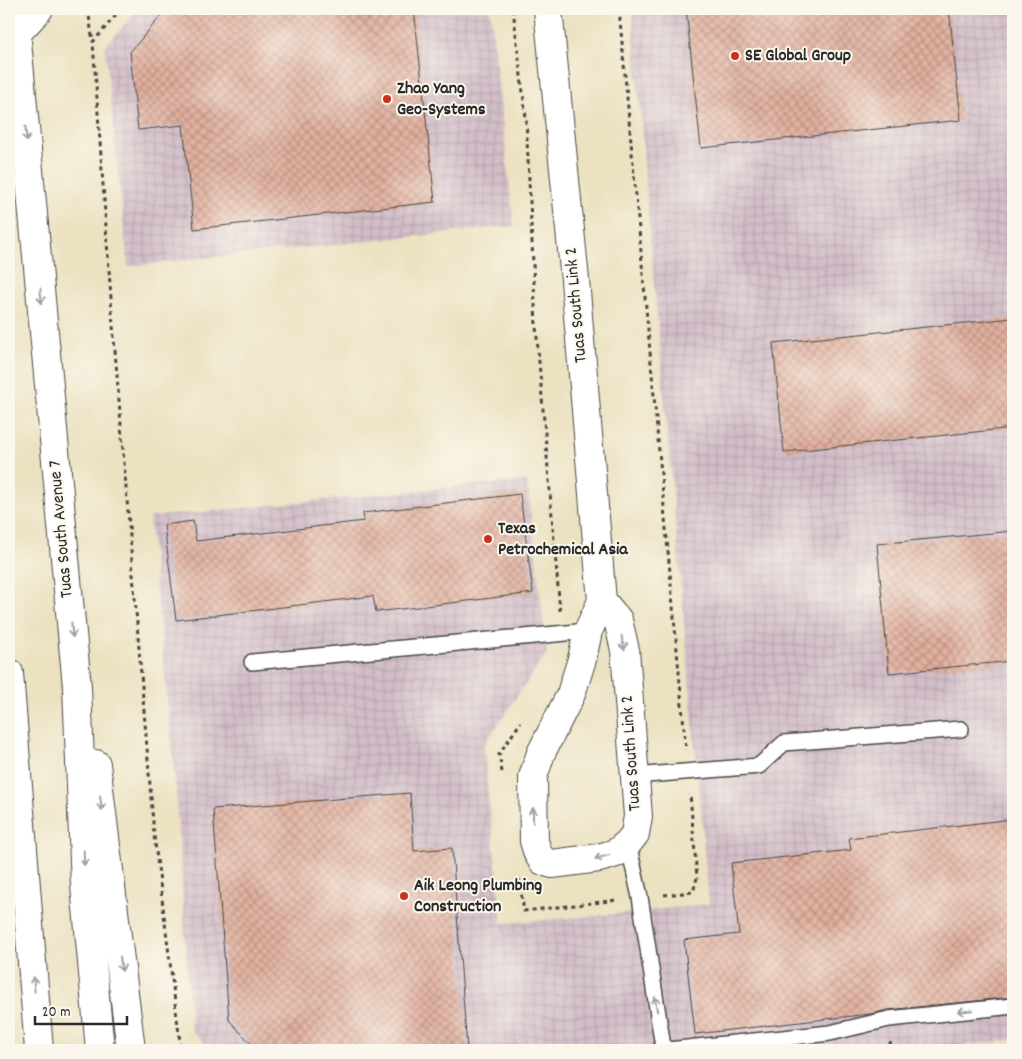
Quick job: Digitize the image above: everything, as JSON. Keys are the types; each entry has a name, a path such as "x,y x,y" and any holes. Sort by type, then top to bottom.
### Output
{"street":[{"path":"15,21 39,9"},
{"name":"Tuas South Link 2","path":"548,9 575,280 602,601 588,631 582,659 571,694 541,753 533,777 534,841 538,854 543,861 552,864 599,858 616,853 635,834 638,816 625,650 618,620 602,601"},
{"name":"Tuas South Avenue 7","path":"15,21 77,687 85,886 100,1050"},
{"path":"9,673 39,1050"},
{"path":"77,687 93,736 131,1050"}],"lane":[{"path":"252,662 588,631"},
{"path":"634,776 759,766 784,744 961,729"},
{"path":"628,843 640,897 663,1048 668,1050 830,1033 889,1019 1013,1006"}],"path":[{"path":"88,9 93,42 112,313 154,835 182,1050"},
{"path":"93,42 121,9"},
{"path":"890,1043 891,1050"}],"shaded area":[{"path":"139,9 489,9 514,226 128,266 105,46"},
{"path":"632,9 1013,9 1013,1040 922,1050 212,1050 191,1030 175,776 149,517 527,480 547,653 483,746 502,923 595,916 709,904 649,225"}],"building":[{"path":"167,9 414,9 435,202 194,229 183,125 138,130 130,52"},
{"path":"686,9 949,9 961,120 701,148"},
{"path":"1013,318 1013,428 784,452 773,343"},
{"path":"520,494 533,593 376,612 373,596 176,620 164,525 193,521 196,541 364,521 363,513"},
{"path":"1013,531 1013,661 889,673 877,544"},
{"path":"410,793 414,851 452,848 467,1050 257,1050 229,1020 213,809"},
{"path":"1013,819 1013,997 888,1010 870,1014 695,1034 684,940 739,934 731,863 851,850 849,838"}],"place":[{"name":"SE Global Group","path":"735,56"},
{"name":"Zhao Yang Geo-Systems","path":"387,99"},
{"name":"Texas Petrochemical Asia","path":"488,539"},
{"name":"Aik Leong Plumbing Construction","path":"404,896"}]}
